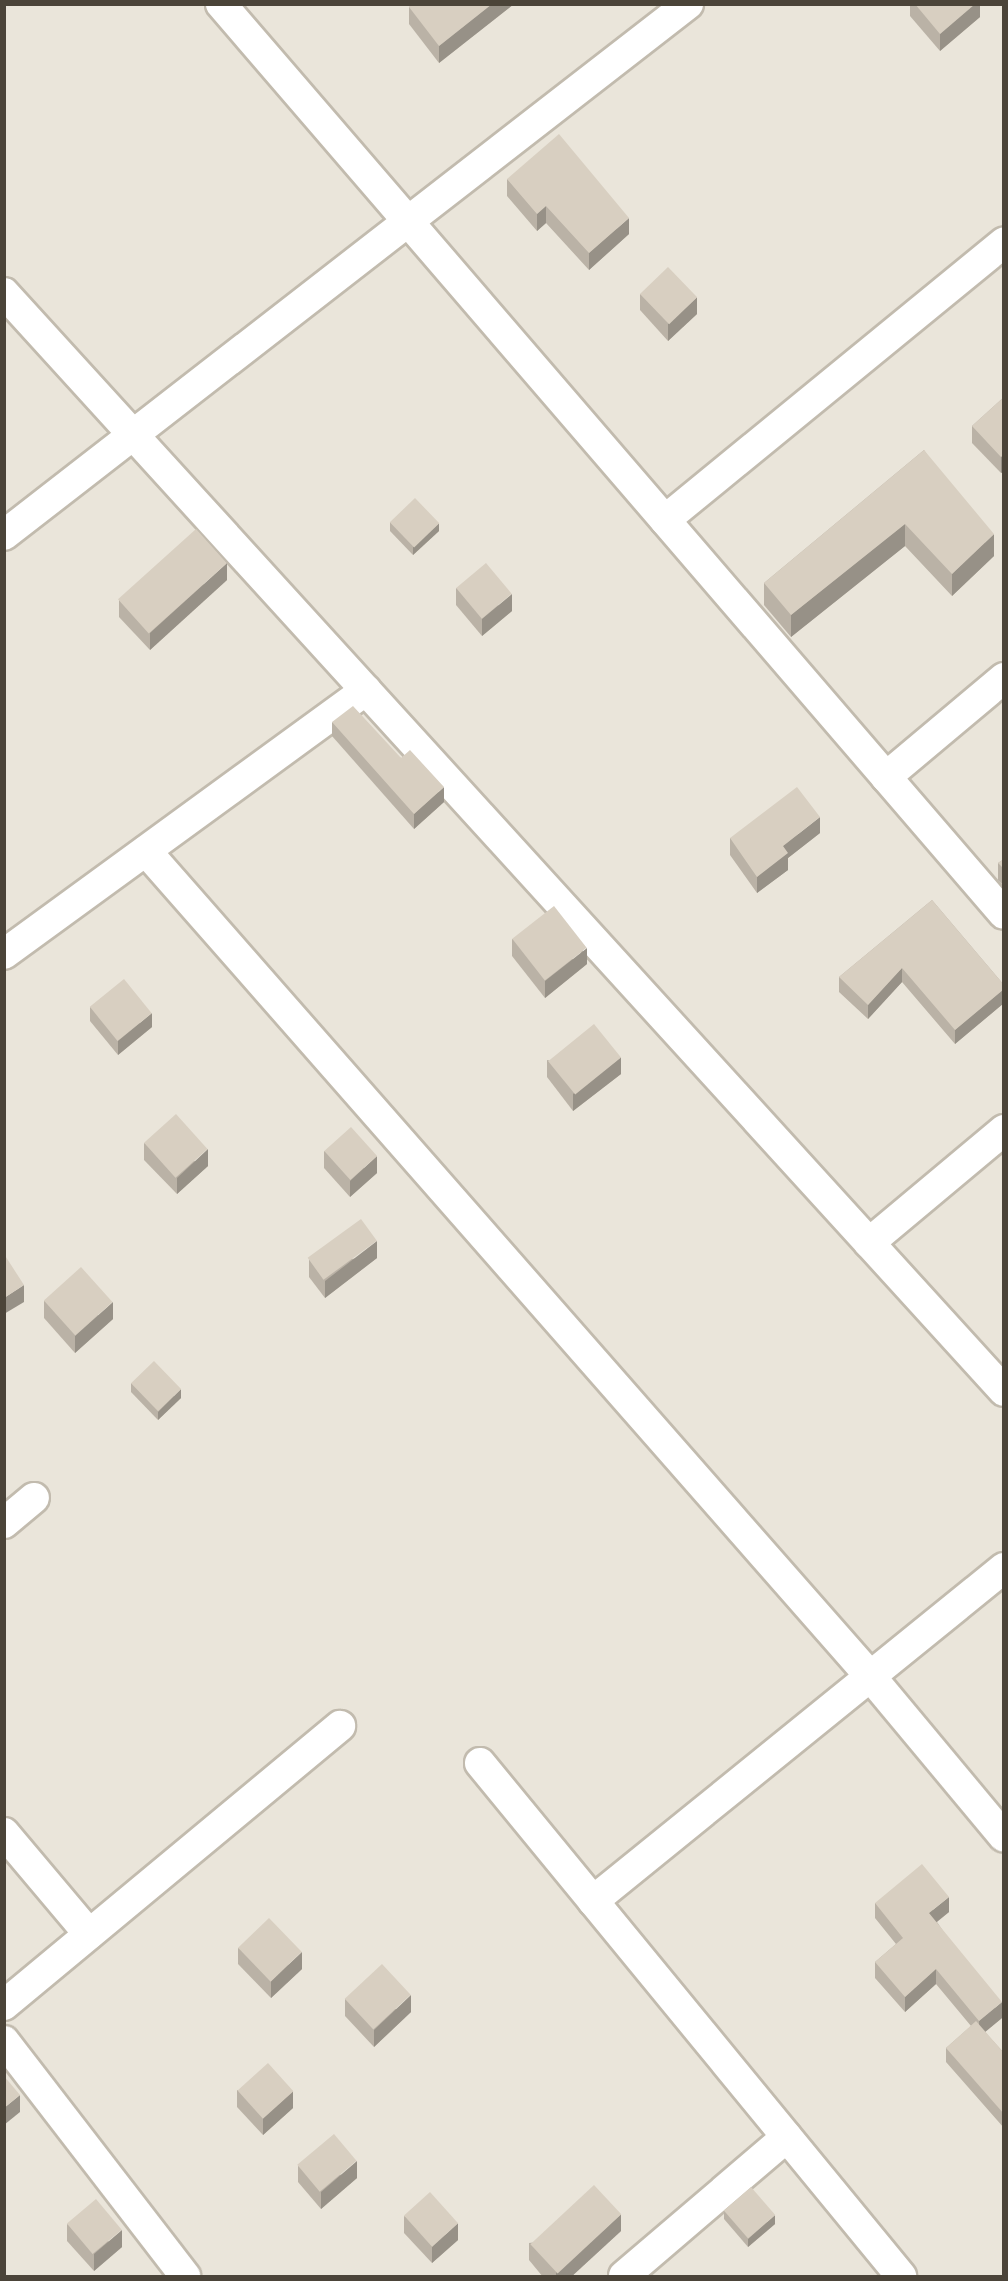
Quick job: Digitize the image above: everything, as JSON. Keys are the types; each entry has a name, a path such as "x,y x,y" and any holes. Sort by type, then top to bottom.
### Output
{"street":[{"path":"221,4 1004,914"},
{"path":"4,535 135,437 408,219 688,4"},
{"path":"666,519 1004,243"},
{"path":"4,293 1004,1391"},
{"path":"886,777 1004,678"},
{"path":"4,954 366,690"},
{"path":"146,851 870,1676 1004,1837"},
{"path":"869,1243 1004,1130"},
{"path":"4,1523 34,1498"},
{"path":"593,1901 1004,1568"},
{"path":"4,2005 340,1726"},
{"path":"480,1763 901,2277"},
{"path":"4,1833 89,1934"},
{"path":"4,2041 185,2277"},
{"path":"624,2277 787,2137"}],"shaded area":[{"path":"5,5 1003,5 1003,2276 5,2276"}],"building":[{"path":"413,4 492,4 439,46 409,7"},
{"path":"915,4 975,4 940,34"},
{"path":"559,134 629,218 589,253 546,206 537,214 507,179"},
{"path":"668,267 697,297 669,324 640,294"},
{"path":"1004,397 1004,454 1001,457 972,426"},
{"path":"924,450 994,534 952,574 905,524 791,615 764,583"},
{"path":"415,498 439,523 414,547 390,522"},
{"path":"196,529 227,563 149,633 118,599"},
{"path":"486,563 512,594 482,619 456,588"},
{"path":"353,706 401,758 410,750 444,787 414,814 332,722"},
{"path":"797,787 820,817 783,846 788,853 757,877 730,838"},
{"path":"1004,859 1004,869 998,863"},
{"path":"932,900 1004,985 1004,989 955,1030 902,968 868,1005 839,977"},
{"path":"554,906 587,948 545,980 512,939"},
{"path":"124,979 152,1013 117,1041 90,1007"},
{"path":"594,1024 621,1057 575,1095 548,1061"},
{"path":"176,1114 207,1149 175,1178 144,1143"},
{"path":"351,1127 377,1156 350,1180 324,1151"},
{"path":"361,1219 377,1241 323,1280 308,1258"},
{"path":"4,1254 24,1285 4,1298"},
{"path":"81,1267 112,1302 75,1335 44,1300"},
{"path":"154,1361 181,1389 158,1411 131,1383"},
{"path":"922,1864 949,1897 929,1913 1002,2002 979,2021 936,1969 905,1997 875,1962 903,1938 875,1903"},
{"path":"269,1918 302,1952 271,1982 238,1948"},
{"path":"382,1964 411,1995 373,2029 345,1999"},
{"path":"976,2021 1004,2053 1004,2114 946,2048"},
{"path":"268,2063 293,2091 263,2119 238,2090"},
{"path":"4,2076 20,2095 4,2108"},
{"path":"334,2134 356,2161 320,2192 297,2165"},
{"path":"594,2185 621,2214 558,2274 530,2244"},
{"path":"751,2187 775,2215 748,2239 724,2211"},
{"path":"430,2192 458,2223 432,2247 404,2215"},
{"path":"96,2199 122,2230 93,2254 67,2223"}]}
